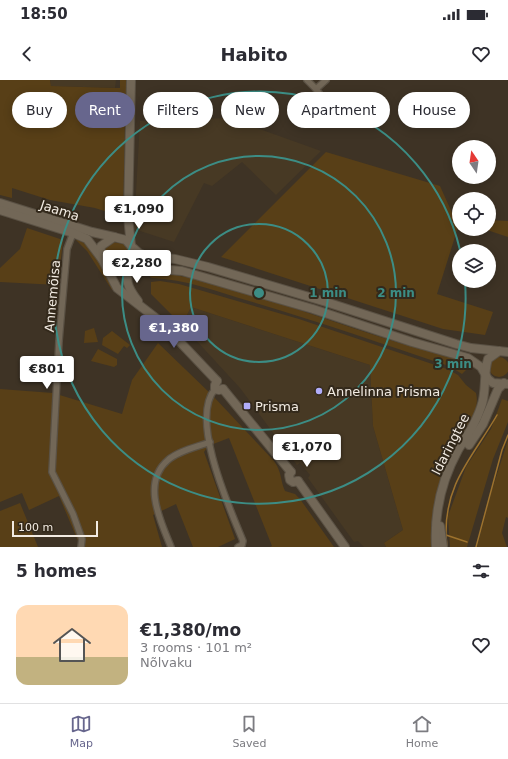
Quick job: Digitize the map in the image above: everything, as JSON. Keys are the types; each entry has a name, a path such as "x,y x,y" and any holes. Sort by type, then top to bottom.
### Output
{"main road":[{"path":"131,80 128,216 133,257 128,265 127,284 142,306"},
{"name":"Jaama","path":"0,203 81,229 114,237"},
{"name":"Jaama","path":"0,210 73,233 87,240 101,257"},
{"path":"128,216 123,229 101,246 101,257 117,288 142,306 178,338 291,472 298,473 300,476 298,481 345,547"},
{"path":"114,237 126,240 139,253 146,256 175,259 205,267 326,302 471,348 505,351"},
{"path":"101,257 112,266 128,265 168,269 198,275 313,309 412,342 461,356 474,361 481,367 493,383 506,383"},
{"name":"Idaringtee","path":"436,547 437,510 441,489 450,466 482,407 488,359 495,353 505,351"},
{"name":"Idaringtee","path":"443,547 440,525 442,507 453,470 483,424 494,395 506,383"}],"street":[{"path":"307,80 316,90 326,80"},
{"name":"Annemõisa","path":"73,233 67,249 59,335 52,472 73,514 82,538 81,547"},
{"path":"218,386 211,394 207,412 211,455 243,541 242,546 238,547"},
{"path":"170,547 155,500 158,474 168,459 210,442"}],"shaded area":[{"path":"0,80 50,80 51,86 120,88 120,80 127,80 126,92 75,92 75,128 125,128 123,217 95,208 50,200 12,188 12,198 0,195"},
{"path":"50,80 116,80 115,88 51,86"},
{"path":"221,118 221,128 257,128 321,151 276,195 242,162 212,186 204,183 174,242 134,229 140,121 143,121 143,128 213,128 213,119"},
{"path":"326,152 440,186 452,213 452,236 455,236 437,294 493,312 485,335 443,329 221,257"},
{"path":"496,220 508,221 508,237 496,233"},
{"path":"27,228 63,240 58,285 0,282 0,268 20,249"},
{"path":"76,240 82,242 93,252 114,288 112,290 87,251"},
{"path":"113,242 124,244 127,249 128,256 122,263 115,264 107,258 104,247"},
{"path":"150,272 186,277 245,293 373,335 451,357 465,362 470,366 462,374 449,366 213,290 189,283 152,278 150,277"},
{"path":"160,281 179,284 299,319 447,369 458,375 466,385 476,393 477,403 471,421 445,465 434,506 432,547 386,547 384,543 403,530 373,426 370,365 191,307 182,325 151,294 151,282"},
{"path":"191,307 370,365 373,426 403,530 384,543 386,547 364,547 358,541 354,542 308,478 310,475 300,463 297,465 240,388 182,325"},
{"path":"94,328 98,342 84,343 85,331"},
{"path":"112,331 130,345 127,348 124,346 118,354 102,345 103,338"},
{"path":"158,343 213,396 274,461 285,491 295,494 300,499 334,547 270,547 272,546 229,438 208,446 204,452 235,539 218,547 193,547 176,504 153,515 162,547 78,547 78,541 59,496 29,510 22,493 0,502 0,389 53,393 122,414 132,380"},
{"path":"98,349 117,359 117,365 114,367 91,361"},
{"path":"499,357 506,360 509,367 506,374 499,377 492,374 489,367 492,360"},
{"path":"502,399 508,401 508,422 493,459 467,547 450,547 448,516 466,467 491,429"},
{"path":"508,440 508,518 506,517 502,533 507,547 477,547 492,490"},
{"path":"20,503 38,547 0,547 0,511"}],"waterway":[{"path":"467,542 446,535 450,500 462,471 497,415"},
{"path":"476,547 502,450 508,435"},
{"path":"446,535 447,547"}],"place":[{"name":"Annelinna Prisma","path":"319,391"},
{"name":"Prisma","path":"247,406"}]}
